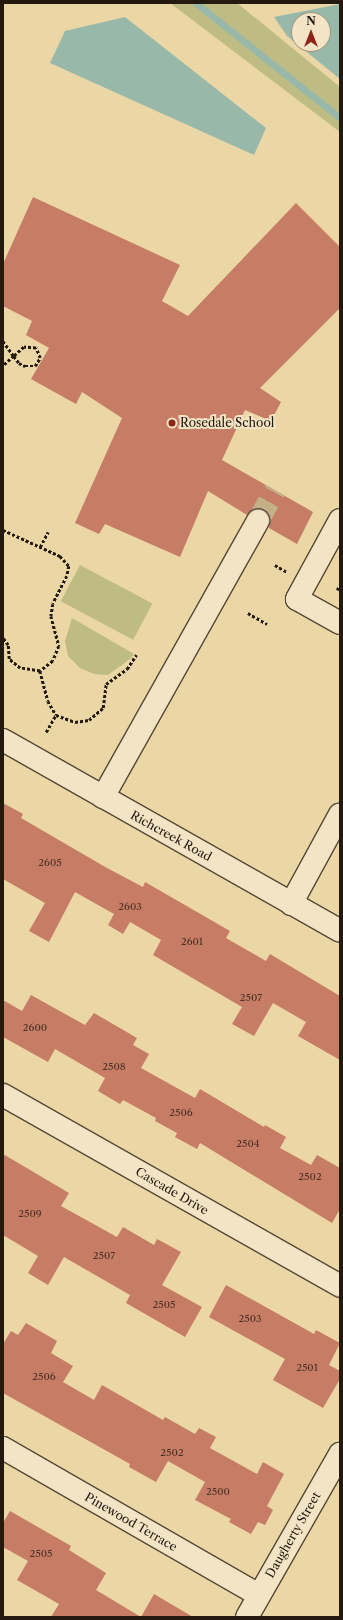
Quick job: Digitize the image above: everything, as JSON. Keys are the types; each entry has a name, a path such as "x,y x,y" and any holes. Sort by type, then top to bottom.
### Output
{"street":[{"path":"340,520 298,599 340,624"},
{"path":"103,797 258,522"},
{"name":"Richcreek Road","path":"3,740 340,931"},
{"path":"291,904 340,814"},
{"name":"Cascade Drive","path":"3,1095 340,1286"},
{"name":"Pinewood Terrace","path":"3,1448 259,1595"},
{"name":"Daugherty Street","path":"247,1617 340,1454"}],"path":[{"path":"3,341 14,356 19,363 31,367 38,362 40,358 36,348 30,346 24,347 14,356 3,366"},
{"path":"3,530 60,556 69,566 67,576 53,604 51,616 58,638 58,650 53,661 40,671 20,668 13,664 9,659 8,646 3,638"},
{"path":"40,547 48,532"},
{"path":"337,590 340,585"},
{"path":"248,612 267,624"},
{"path":"40,671 48,701 56,715 75,722 89,720 98,714 103,708 106,684 127,669 136,655"},
{"path":"46,732 56,715"}],"shaded area":[{"path":"170,3 237,3 291,47 291,52 297,52 340,87 340,132"},
{"path":"340,4 340,79 307,52 331,52 331,12 299,12"},
{"path":"291,14 291,39 287,36 274,17"},
{"path":"125,17 266,128 254,155 50,63 65,31"},
{"path":"80,565 152,603 133,640 61,601"},
{"path":"72,618 134,654 130,659 108,675 94,674 80,668 68,656 65,641"}],"building":[{"path":"33,197 180,265 162,301 188,316 296,203 340,247 340,308 260,388 281,402 271,421 245,410 222,460 313,512 297,544 269,528 270,520 264,510 257,509 247,515 208,491 180,557 105,524 99,534 75,523 122,418 82,392 76,404 31,379 49,348 26,335 32,321 3,306 3,264"},
{"path":"3,803 23,814 21,818 107,868 143,887 145,882 230,931 226,938 266,961 270,954 340,996 340,1060 298,1036 306,1022 273,1003 254,1036 232,1024 242,1007 153,955 161,940 130,922 123,934 108,925 114,914 75,892 49,942 29,931 45,903 3,879"},
{"path":"31,995 85,1025 94,1013 137,1038 133,1045 149,1054 141,1068 195,1098 200,1089 264,1127 265,1125 286,1137 280,1148 311,1165 317,1155 340,1168 340,1209 332,1223 200,1143 197,1149 175,1137 177,1133 155,1121 156,1118 123,1100 120,1104 98,1091 105,1078 55,1049 48,1062 3,1037 3,1000 22,1011"},
{"path":"3,1154 69,1193 61,1206 117,1237 123,1227 154,1245 157,1239 181,1252 162,1285 202,1307 185,1337 126,1303 130,1295 64,1257 48,1285 28,1273 38,1256 3,1235"},
{"path":"226,1285 314,1334 316,1330 340,1343 329,1365 340,1371 340,1379 323,1408 273,1380 285,1359 209,1317"},
{"path":"26,1323 57,1341 51,1353 73,1366 63,1382 94,1400 102,1385 163,1420 165,1417 195,1434 199,1428 216,1437 210,1448 257,1474 263,1462 284,1474 267,1506 273,1510 265,1525 258,1522 251,1534 229,1522 231,1519 195,1500 205,1482 168,1461 156,1482 129,1467 130,1464 3,1393 3,1344 11,1331 18,1335"},
{"path":"10,1511 71,1546 69,1550 106,1573 96,1590 141,1617 51,1617 59,1604 17,1580 28,1561 3,1547 3,1523"},
{"path":"154,1594 193,1617 141,1617"}],"waterway":[{"path":"196,3 340,118"}],"tunnel":[{"path":"258,521 275,490"}],"place":[{"name":"Rosedale School","path":"172,423"}]}
